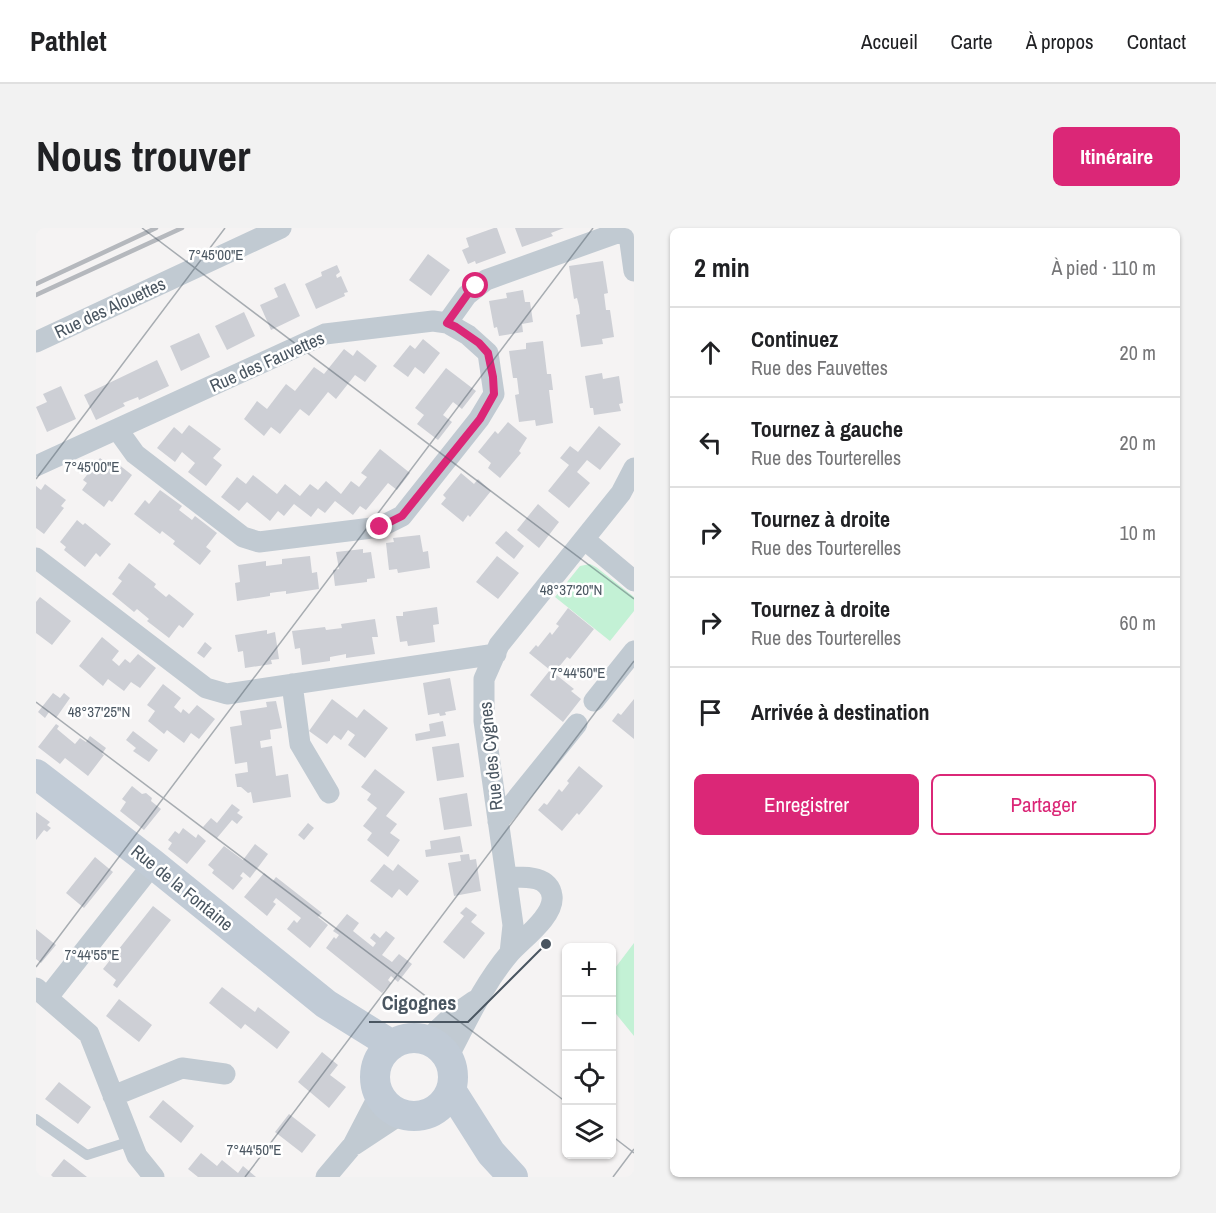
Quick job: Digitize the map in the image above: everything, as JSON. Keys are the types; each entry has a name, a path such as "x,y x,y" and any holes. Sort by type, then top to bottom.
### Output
{"street":[{"name":"Rue des Alouettes","path":"36,342 281,228"},
{"path":"117,429 135,454 243,537 259,542 380,527 402,516 480,419 494,394 488,353 479,343 447,323 467,295 486,280 628,228 634,272"},
{"name":"Rue des Fauvettes","path":"36,466 325,334 433,321 447,323"},
{"name":"Rue des Cygnes","path":"510,953 513,926 484,721 484,679 499,645 621,493 634,468"},
{"path":"584,539 634,581"},
{"path":"37,560 206,688 227,694 495,654"},
{"path":"594,701 634,651"},
{"path":"292,684 300,744 329,793"},
{"path":"498,822 577,724"},
{"name":"Rue de la Fontaine","path":"36,774 153,864 326,1004 384,1055"},
{"path":"153,864 42,993 89,1034 137,1156 154,1177"},
{"path":"437,1049 510,953 528,937 551,908 552,896 549,885 537,878 506,877"},
{"path":"410,1038 437,1049 453,1072 451,1090 443,1103 431,1112 415,1116 390,1104 375,1079 384,1055 410,1038"},
{"path":"113,1096 182,1068 225,1074"},
{"path":"451,1090 491,1153 513,1177"},
{"path":"326,1177 390,1104"},
{"path":"431,1112 491,1153"}],"lane":[{"path":"36,1119 87,1155 131,1141"}],"green space":[{"path":"590,564 634,597 634,611 610,641 555,597 580,566"},
{"path":"634,943 634,1036 616,1014 616,967"}],"building":[{"path":"497,228 506,253 476,264 475,261 468,264 462,250 469,247 466,238"},
{"path":"515,228 564,228 551,233 553,236 522,247"},
{"path":"428,254 450,270 431,296 409,280"},
{"path":"603,261 608,293 604,294 606,310 610,310 614,337 602,339 603,344 581,347 576,315 580,314 579,306 577,298 574,299 569,266"},
{"path":"337,265 340,272 336,275 337,278 341,276 348,292 344,293 345,296 316,309 305,284 322,276 321,272"},
{"path":"285,283 300,316 271,330 260,305 278,297 274,288"},
{"path":"523,290 525,302 530,302 533,322 522,324 523,332 499,336 497,327 494,328 489,301 507,298 506,293"},
{"path":"244,312 255,336 227,350 215,326"},
{"path":"199,333 210,357 181,371 170,346"},
{"path":"423,339 440,353 424,374 415,367 408,377 393,366 410,345 415,349"},
{"path":"543,341 547,374 551,374 553,390 549,390 553,423 536,426 535,420 519,422 515,395 519,394 517,378 513,378 509,351 526,349 526,343"},
{"path":"344,349 353,356 357,350 377,366 365,382 355,375 336,399 328,392 309,416 300,409 280,434 271,427 264,436 244,419 257,401 267,409 286,384 295,391 314,367 324,374"},
{"path":"157,360 169,386 139,400 138,397 123,403 125,406 96,420 84,395"},
{"path":"446,368 476,391 462,409 453,402 443,415 452,422 438,440 417,424 424,415 415,408"},
{"path":"602,373 603,379 619,376 623,403 619,404 621,411 594,415 593,408 590,408 585,376"},
{"path":"61,386 76,419 47,432 36,407 47,402 43,394"},
{"path":"508,422 527,438 519,451 521,453 500,478 488,468 491,463 478,452 495,431 498,434"},
{"path":"189,425 221,449 213,458 222,465 206,486 188,472 195,463 182,452 175,462 157,448 174,427 182,434"},
{"path":"599,426 621,444 600,470 587,460 577,472 590,483 569,508 548,491 569,465 560,458 570,446 578,452"},
{"path":"380,449 410,473 397,490 388,483 366,510 360,506 353,515 335,501 325,513 318,508 311,517 294,504 284,516 278,511 270,521 247,502 239,511 221,497 237,477 246,484 253,475 277,494 285,484 300,496 310,484 318,490 326,481 341,494 351,481 359,487 367,477 361,473"},
{"path":"100,458 114,469 118,464 132,475 112,502 109,500 104,507 82,490 87,483 83,480"},
{"path":"461,473 474,484 478,479 491,491 470,517 468,515 463,522 441,504 446,498 443,495"},
{"path":"45,484 66,500 61,506 64,508 44,534 36,528 36,486 41,490"},
{"path":"160,490 182,506 179,510 192,520 195,516 217,533 206,547 211,551 200,565 173,544 175,541 162,531 160,534 134,514 145,500 149,504"},
{"path":"538,504 559,522 539,548 517,530"},
{"path":"77,520 83,525 85,523 111,544 100,557 96,553 85,567 64,550 66,547 60,542"},
{"path":"506,531 524,546 514,559 495,543"},
{"path":"420,535 423,552 428,551 430,568 398,573 397,569 389,570 386,543 394,542 393,538"},
{"path":"363,549 363,553 371,552 375,578 367,579 367,582 335,586 333,570 339,569 336,552"},
{"path":"310,556 312,573 317,572 319,589 286,594 286,591 270,593 270,596 237,601 235,583 240,582 238,565 266,561 266,566 282,564 282,559"},
{"path":"497,556 519,573 498,599 476,582"},
{"path":"129,563 156,584 154,587 166,597 169,594 194,614 183,628 179,625 169,638 147,621 149,619 137,609 134,612 112,594 122,581 118,578"},
{"path":"40,597 71,621 52,645 36,633 36,602"},
{"path":"437,607 439,624 433,625 435,642 408,646 407,641 400,642 396,616 403,616 403,612"},
{"path":"568,608 594,629 570,659 567,657 554,673 574,689 571,691 581,699 563,722 530,695 550,670 529,653 536,645 538,647 550,632 552,635 559,626 556,624"},
{"path":"375,619 378,637 372,637 375,654 346,658 346,654 330,657 330,661 302,665 300,648 295,649 292,631 325,627 326,630 342,628 341,624"},
{"path":"267,630 267,634 275,632 279,659 271,660 272,664 245,668 243,651 238,652 235,635"},
{"path":"102,637 119,651 112,660 119,666 125,659 130,663 138,654 156,668 140,688 131,682 124,691 108,679 103,686 79,666"},
{"path":"205,642 212,648 204,658 197,653"},
{"path":"450,678 456,710 445,712 446,715 440,716 439,713 428,715 423,683"},
{"path":"163,684 181,698 174,707 181,713 183,709 189,714 197,705 215,719 199,739 191,733 184,743 167,730 164,734 148,721 155,711 147,705"},
{"path":"53,693 60,698 64,693 70,698 56,718 49,712 45,718 38,712"},
{"path":"332,699 357,718 364,709 388,728 365,758 348,745 355,735 348,730 341,740 334,735 327,744 309,731"},
{"path":"634,699 634,739 612,721 618,713 621,715"},
{"path":"276,701 282,728 270,730 271,739 260,741 261,748 272,746 276,776 288,774 291,797 253,803 251,792 248,793 241,787 237,787 235,774 248,772 247,762 235,764 230,727 242,725 240,711 267,707 266,702"},
{"path":"443,721 446,736 416,741 415,734 430,731 429,724"},
{"path":"56,724 59,726 57,729 75,744 80,738 86,742 90,736 106,748 102,754 104,755 88,776 65,758 60,764 38,747"},
{"path":"133,731 158,750 149,762 133,751 136,748 126,740"},
{"path":"459,743 464,777 437,781 432,747"},
{"path":"579,766 603,786 562,831 538,810 544,803 547,805 559,789 562,792 569,783 567,781"},
{"path":"375,769 405,792 386,816 397,824 390,833 400,840 388,857 367,840 372,833 363,826 377,808 367,800 371,794 361,787"},
{"path":"132,786 142,794 146,793 152,798 151,801 161,809 144,830 120,811 126,802 122,799"},
{"path":"467,793 472,826 444,830 439,798"},
{"path":"232,804 240,810 237,813 243,817 237,824 232,820 217,838 203,827 211,818 217,823"},
{"path":"36,812 50,822 47,825 51,828 47,832 44,830 36,840"},
{"path":"308,823 314,828 304,840 298,835"},
{"path":"183,828 196,838 198,834 206,841 187,864 168,849 172,843 168,840 175,831 179,834"},
{"path":"460,836 463,852 426,857 425,850 431,849 430,841"},
{"path":"255,844 268,854 250,878 243,872 240,876 243,878 233,890 212,873 214,870 208,865 224,846 243,860"},
{"path":"469,854 470,860 476,859 481,891 454,896 448,863 461,861 460,855"},
{"path":"95,857 113,872 84,908 66,893"},
{"path":"384,864 393,871 398,864 419,881 407,896 399,889 392,898 370,881"},
{"path":"264,873 273,881 276,877 322,913 318,917 328,925 310,948 287,929 294,920 297,923 301,918 276,898 273,902 276,904 267,916 244,897"},
{"path":"153,906 171,920 117,988 113,985 116,980 103,969"},
{"path":"466,907 477,915 471,922 485,933 464,959 443,942 464,916 460,913"},
{"path":"347,914 359,923 353,931 373,947 376,943 370,938 374,933 380,938 386,931 395,938 382,955 392,962 399,954 412,964 398,982 391,976 388,980 391,983 382,993 326,948 334,937 336,939 339,935 333,931"},
{"path":"36,929 56,945 41,963 36,959"},
{"path":"222,987 255,1012 258,1007 290,1032 277,1049 245,1024 241,1029 209,1003"},
{"path":"119,999 152,1025 139,1042 106,1016"},
{"path":"322,1052 338,1065 330,1075 346,1087 329,1108 298,1082"},
{"path":"59,1082 91,1107 78,1124 45,1099"},
{"path":"163,1100 194,1126 181,1143 149,1117"},
{"path":"289,1114 316,1135 302,1153 275,1132"},
{"path":"201,1153 217,1166 222,1160 238,1173 243,1166 256,1177 198,1177 188,1169"},
{"path":"64,1159 87,1177 53,1177 51,1175"}],"railway":[{"path":"36,284 156,228"},
{"path":"36,295 182,228"}],"place":[{"name":"Cigognes","path":"546,944"}],"route":[{"path":"380,527 402,516 480,419 494,394 488,353 479,343 447,323 476,286"}]}
